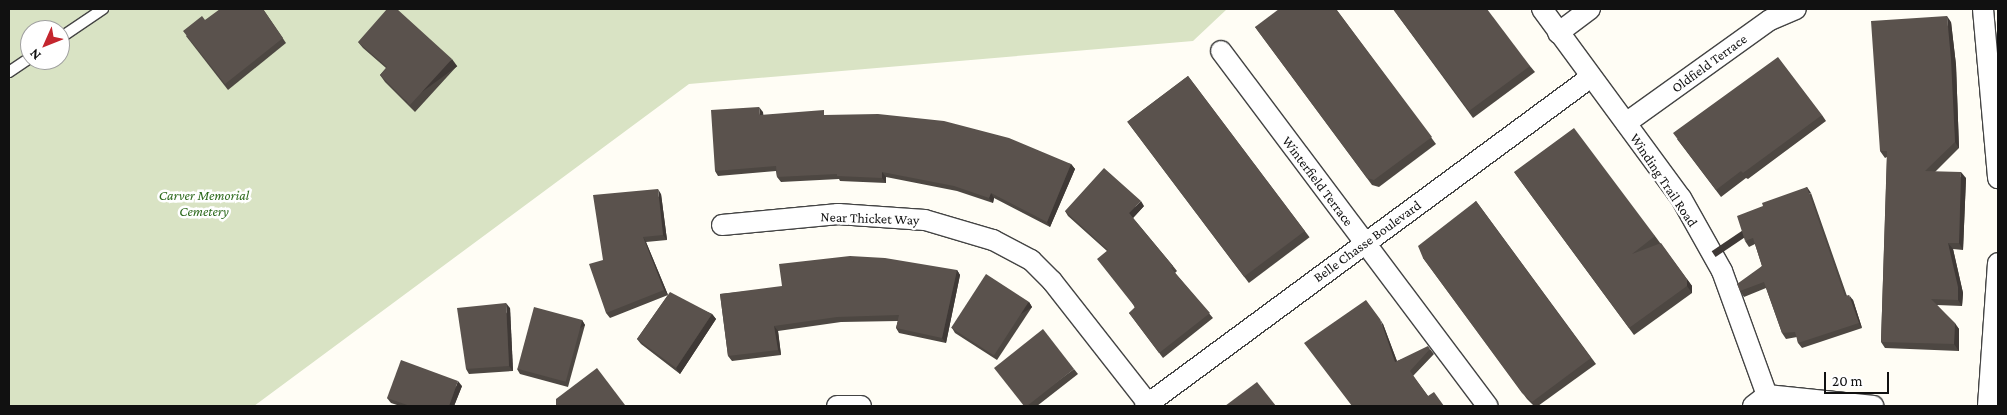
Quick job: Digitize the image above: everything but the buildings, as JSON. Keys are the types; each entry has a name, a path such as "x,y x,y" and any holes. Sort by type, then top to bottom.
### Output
{"street":[{"name":"Winding Trail Road","path":"1542,9 1681,198 1722,271 1760,401"},
{"path":"1558,32 1590,9"},
{"name":"Oldfield Terrace","path":"1626,123 1770,20 1796,9"},
{"path":"1983,9 1998,178"},
{"name":"Winterfield Terrace","path":"1221,51 1488,406"},
{"name":"Belle Chasse Boulevard","path":"1148,405 1591,78"},
{"name":"Near Thicket Way","path":"722,225 838,214 925,220 994,240 1031,260 1052,281 1148,405"},
{"path":"1988,406 1998,264"},
{"path":"1760,401 1872,406"},
{"path":"837,406 862,406"}],"lane":[{"path":"70,31 103,9"},
{"path":"9,72 20,65"}],"green space":[{"name":"Carver Memorial Cemetery","path":"9,9 1227,9 1193,41 689,84 254,406 9,406"}]}
